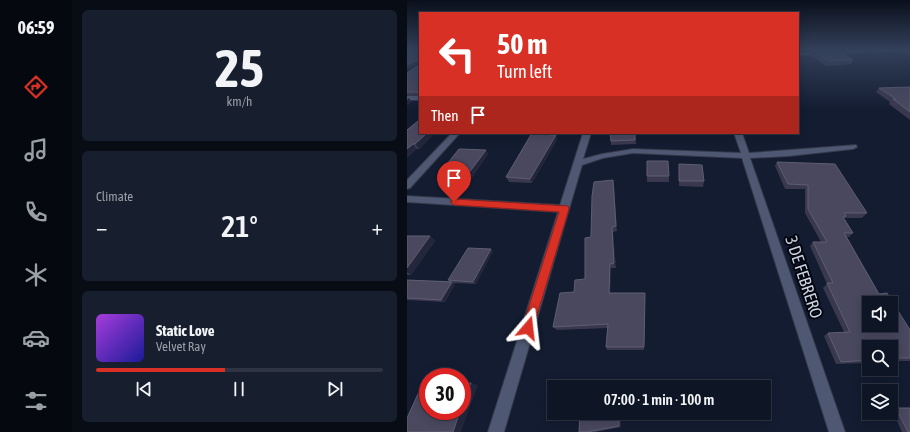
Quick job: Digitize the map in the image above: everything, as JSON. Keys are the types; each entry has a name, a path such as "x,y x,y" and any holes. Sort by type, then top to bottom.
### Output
{"street":[{"path":"407,98 419,98"},
{"path":"407,186 455,134"},
{"path":"496,432 587,134"},
{"name":"3 DE FEBRERO","path":"739,134 837,432"},
{"path":"578,162 633,151 746,156 789,154 853,147"},
{"path":"407,199 565,209"}],"building":[{"path":"413,69 419,69 419,92 407,92 407,73"},
{"path":"910,87 910,112 893,99 896,99 879,88"},
{"path":"419,121 419,134 426,134 407,149 407,130"},
{"path":"531,134 556,135 530,179 506,177"},
{"path":"610,134 635,134 635,140 611,141"},
{"path":"459,149 486,150 468,174 439,174"},
{"path":"647,161 668,161 669,176 647,176"},
{"path":"777,162 835,164 867,213 844,213 846,216 843,217 853,233 844,233 879,294 887,293 889,296 862,296 862,332 898,332 898,311 910,330 910,358 898,358 898,340 862,340 862,360 841,362 828,333 850,332 827,283 833,283 813,242 827,242 808,209 808,185 788,184"},
{"path":"679,164 702,165 704,181 679,181"},
{"path":"613,180 616,226 612,227 614,263 610,264 609,293 645,293 644,347 606,347 608,324 553,327 560,293 574,292 575,280 585,279 585,238 591,237 592,196 594,182"},
{"path":"407,236 430,236 407,268"},
{"path":"468,248 491,249 473,282 448,280"},
{"path":"407,280 452,282 441,300 407,298"},
{"path":"419,392 419,420 457,420 453,432 407,432 407,418"},
{"path":"898,408 910,408 910,432 908,432 898,412"},
{"path":"580,420 619,420 619,426 579,432"}],"route":[{"path":"454,202 565,209 528,328"}]}
